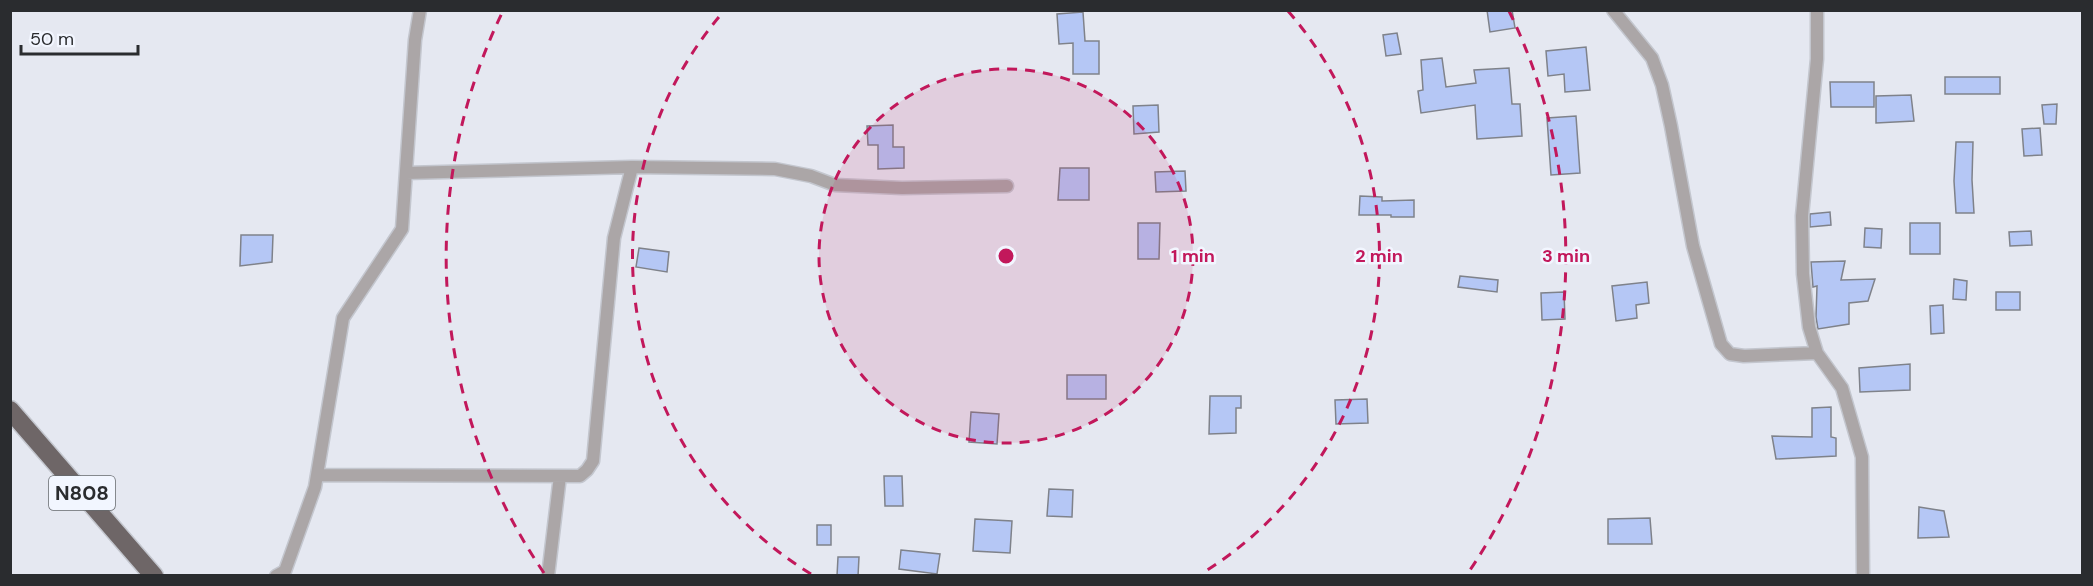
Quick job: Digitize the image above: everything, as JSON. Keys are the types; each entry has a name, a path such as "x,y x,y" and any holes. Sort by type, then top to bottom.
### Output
{"highway":[{"name":"N808","path":"10,410 154,576"}],"street":[{"path":"276,576 285,571 315,486 343,318 402,229 415,40 420,10"},
{"path":"1613,10 1652,58 1662,85 1693,246 1721,344 1730,354 1744,356 1816,353"},
{"path":"1817,10 1817,59 1802,216 1803,274 1809,327 1816,353 1842,388 1862,457 1863,576"},
{"path":"406,173 632,167 775,169 836,184 902,188 1007,186"},
{"path":"316,475 560,477 580,476 588,470 593,460 614,238 632,167"},
{"path":"548,576 560,477"}],"building":[{"path":"1487,10 1512,10 1515,28 1490,32"},
{"path":"1083,12 1085,41 1099,41 1099,74 1073,74 1073,43 1059,44 1057,14"},
{"path":"1397,33 1401,54 1386,56 1383,35"},
{"path":"1586,47 1590,90 1565,92 1564,74 1548,76 1546,51"},
{"path":"1442,58 1446,87 1476,83 1474,70 1509,68 1512,104 1520,104 1522,136 1477,139 1475,105 1421,113 1418,91 1423,90 1421,60"},
{"path":"1945,77 2000,77 2000,94 1945,94"},
{"path":"1830,82 1874,82 1874,107 1831,107"},
{"path":"1911,95 1914,121 1876,123 1876,96"},
{"path":"2057,104 2056,124 2044,124 2042,105"},
{"path":"1158,105 1159,132 1134,134 1133,106"},
{"path":"1576,116 1580,173 1551,175 1547,118"},
{"path":"893,125 893,147 904,147 904,168 878,169 878,145 868,145 867,126"},
{"path":"2040,128 2042,155 2024,156 2022,129"},
{"path":"1956,142 1973,142 1974,213 1956,213 1954,181"},
{"path":"1060,168 1089,168 1089,200 1058,200"},
{"path":"1185,171 1186,191 1156,192 1155,172"},
{"path":"1360,196 1382,197 1382,201 1414,200 1414,217 1359,215"},
{"path":"1830,212 1831,225 1810,227 1810,214"},
{"path":"1138,223 1160,223 1159,259 1138,259"},
{"path":"1910,223 1940,223 1940,254 1910,254"},
{"path":"1865,228 1882,229 1881,248 1864,247"},
{"path":"2031,231 2032,245 2010,246 2009,232"},
{"path":"241,235 273,235 272,262 240,266"},
{"path":"639,248 669,252 667,272 636,267"},
{"path":"1845,261 1841,280 1875,279 1868,301 1849,303 1849,324 1818,329 1817,286 1813,287 1811,262"},
{"path":"1460,276 1498,280 1497,292 1458,287"},
{"path":"1954,279 1967,281 1966,300 1953,299"},
{"path":"1647,282 1649,303 1636,305 1637,318 1616,321 1612,286"},
{"path":"1564,292 1565,319 1542,320 1541,293"},
{"path":"1996,292 2020,292 2020,310 1996,310"},
{"path":"1943,305 1944,333 1931,334 1930,306"},
{"path":"1910,364 1910,390 1860,392 1859,368"},
{"path":"1067,375 1106,375 1106,399 1067,399"},
{"path":"1210,396 1241,396 1241,408 1236,408 1236,433 1209,434"},
{"path":"1367,399 1368,423 1336,424 1335,400"},
{"path":"1831,407 1831,437 1836,438 1836,456 1776,459 1772,436 1812,437 1812,408"},
{"path":"971,412 999,414 997,444 969,442"},
{"path":"884,476 902,476 903,506 885,506"},
{"path":"1049,489 1073,490 1072,517 1047,516"},
{"path":"1919,507 1944,511 1949,537 1918,538"},
{"path":"1650,518 1652,544 1608,544 1608,519"},
{"path":"975,519 1012,521 1010,553 973,551"},
{"path":"817,525 831,525 831,545 817,545"},
{"path":"901,550 940,554 937,574 899,569"},
{"path":"838,557 859,557 858,576 837,576"}]}
